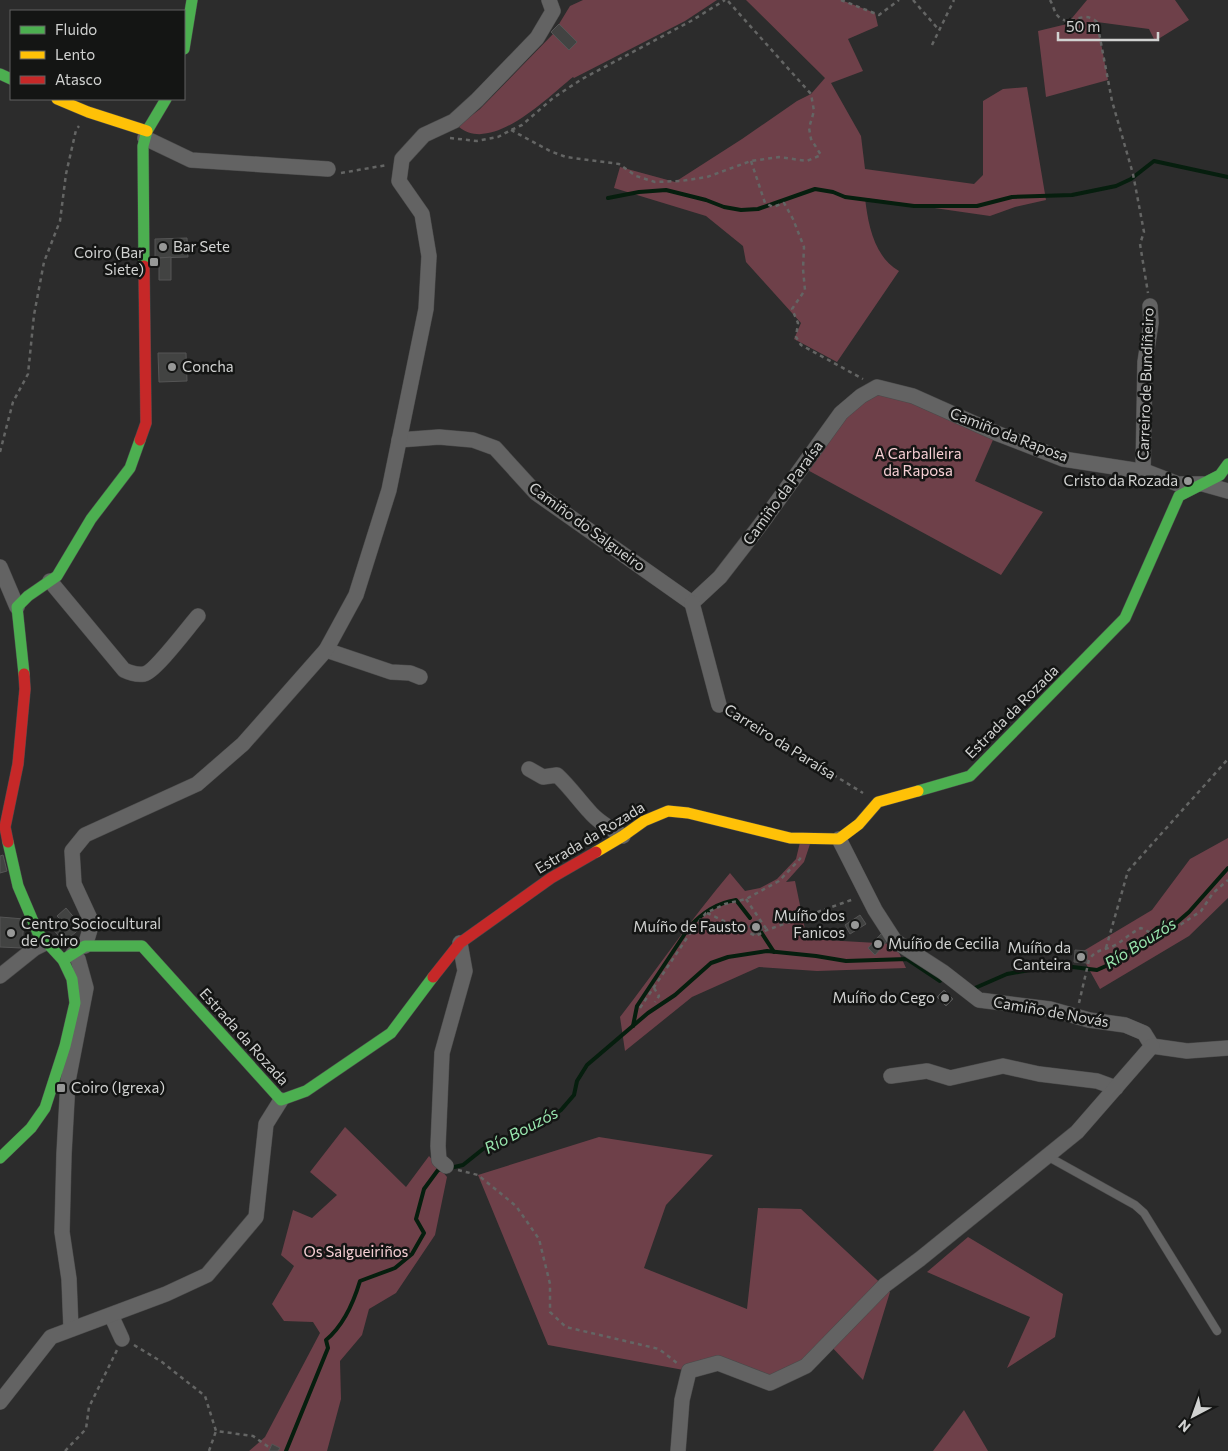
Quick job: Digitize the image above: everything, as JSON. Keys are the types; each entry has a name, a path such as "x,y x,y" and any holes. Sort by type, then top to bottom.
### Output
{"street":[{"path":"185,43 192,0"},
{"path":"0,1158 31,1128 45,1108 65,1046 75,1003 72,979 74,954 92,923 74,884 72,851 85,835 197,784 243,744 326,650 356,595 389,490 426,309 429,256 422,214 399,181 402,159 424,135 454,121 537,38 553,11 549,0"},
{"path":"58,100 146,134 191,160 328,169"},
{"path":"17,607 28,596 57,576 92,519 130,468 146,424 143,146 146,134 165,100"},
{"name":"Carreiro de Bundiñeiro","path":"1143,471 1145,362 1151,323 1150,306"},
{"name":"Camiño da Raposa","path":"877,387 912,396 996,433 1063,459 1143,471 1178,484 1203,484 1228,491"},
{"name":"Camiño da Paraísa","path":"692,603 726,570 841,413 861,396 877,387"},
{"name":"Camiño do Salgueiro","path":"399,440 439,437 465,439 474,440 495,448 536,493 692,603"},
{"name":"Estrada da Rozada","path":"878,802 970,776 1125,618 1180,496 1220,475 1228,464"},
{"path":"0,567 17,607 24,690 18,764 5,828 18,886 38,933 47,942 74,954 78,959 86,988 68,1081 64,1154 62,1232 69,1279 71,1329"},
{"path":"50,581 124,670 134,674 143,674 154,668 198,616"},
{"name":"Carreiro da Paraísa","path":"692,603 719,705"},
{"path":"326,650 392,672 410,673 420,677"},
{"path":"529,769 543,777 557,775 569,786 590,812 608,828 624,836"},
{"path":"839,839 859,824 878,802"},
{"name":"Estrada da Rozada","path":"74,954 142,946 281,1100 306,1091 391,1033 460,943 551,878 624,836 644,821 668,811 688,813 790,838 839,839"},
{"name":"Camiño de Novás","path":"839,839 867,895 896,941 943,972 979,1000 1023,1004 1125,1025 1144,1033 1152,1046"},
{"path":"0,976 35,948 47,942"},
{"path":"450,1168 439,1160 438,1146 442,1053 466,971 460,943"},
{"path":"678,1451 682,1400 689,1371 718,1363 770,1383 806,1366 885,1285 1077,1132 1152,1046 1187,1050 1228,1048"},
{"path":"891,1076 926,1071 950,1078 1003,1066 1039,1074 1097,1081 1116,1088"},
{"path":"0,1402 51,1337 166,1294 207,1275 256,1217 266,1124 281,1100"},
{"path":"111,1315 122,1339"}],"lane":[{"path":"1047,1156 1135,1205 1144,1213 1217,1331"}],"path":[{"path":"424,135 477,142 498,137 511,130 522,125 553,98 582,79 691,21 726,0 811,94 814,111 809,128 811,139 821,154 807,161 779,158 751,161 707,178 680,182 655,182 636,176 619,164 566,156 550,151 511,130"},
{"path":"841,0 879,15 899,0"},
{"path":"913,0 939,30"},
{"path":"932,44 954,0"},
{"name":"Carreiro de Bundiñeiro","path":"1050,0 1061,18 1076,20 1084,16 1091,17 1097,22 1112,101 1133,174 1144,232 1140,244 1150,306"},
{"path":"0,452 13,402 28,374 34,315 44,262 60,221 66,174 76,130 88,112"},
{"path":"328,169 335,174 365,170 392,164 402,159"},
{"path":"751,161 765,203 773,206 784,203 793,219 804,247 805,290 792,309 798,323 796,338 801,345 877,387"},
{"name":"Carreiro da Paraísa","path":"719,705 878,802"},
{"path":"1106,948 1128,871 1228,759"},
{"path":"640,1008 695,926 706,913 725,904 735,903 779,881 800,860 807,838"},
{"path":"1076,1016 1089,960 1093,954 1117,944 1130,933 1141,928 1160,938 1201,911 1213,893 1228,880"},
{"path":"706,913 756,936 867,895"},
{"path":"744,899 766,931"},
{"path":"654,988 659,996 655,1002"},
{"path":"450,1168 478,1175 516,1206 539,1239 550,1284 550,1312 566,1327 659,1349 689,1371"},
{"path":"65,1451 86,1429 89,1407 122,1339 162,1362 205,1396 216,1431 209,1451"},
{"path":"216,1431 253,1436 270,1448"}],"green space":[{"path":"583,0 717,0 685,21 573,77 535,109 503,128 487,133 472,133 459,127 480,109 553,34 551,32 559,24 570,6"},
{"path":"746,0 841,0 875,13 878,26 848,39 863,71 831,83 861,136 865,169 974,184 983,175 983,101 1003,89 1027,87 1046,200 1015,207 990,216 865,198 870,229 878,249 890,265 899,271 837,362 794,339 801,323 746,262 743,246 706,216 614,188 620,167 675,182 797,101 811,94 825,78"},
{"path":"1087,0 1175,0 1189,20 1155,41 1149,29 1097,22 1108,80 1046,97 1038,31 1067,24"},
{"name":"A Carballeira da Raposa","path":"877,387 996,433 975,481 1043,512 1001,575 802,467 841,413"},
{"path":"801,838 812,838 804,862 786,882 795,881 807,939 895,944 906,968 817,971 759,967 692,997 625,1051 620,1017 730,873 745,891 760,888 777,879 796,859"},
{"path":"1228,838 1228,898 1189,936 1100,989 1080,953 1152,910 1190,859"},
{"name":"Os Salgueiriños","path":"345,1127 406,1187 429,1156 447,1177 435,1235 396,1293 369,1309 362,1335 340,1361 341,1399 327,1451 249,1451 265,1437 320,1333 313,1322 284,1321 272,1304 294,1266 281,1255 293,1210 312,1218 337,1195 310,1172"},
{"path":"599,1137 713,1155 666,1205 644,1268 747,1309 758,1208 801,1209 890,1292 863,1380 828,1343 770,1383 718,1363 689,1371 548,1345 478,1175"},
{"path":"968,1237 1063,1294 1055,1337 1007,1368 1030,1317 927,1272"},
{"path":"964,1410 988,1451 933,1451"}],"building":[{"path":"559,24 577,42 569,50 551,32"},
{"path":"187,238 188,257 155,258 155,239"},
{"path":"171,257 171,280 159,280 159,258"},
{"name":"Concha","path":"158,353 186,353 187,381 159,382"},
{"path":"3,855 7,871 0,873 0,856"},
{"path":"66,908 82,927 64,942 52,928 61,920 57,916"},
{"name":"Muíño dos Fanicos","path":"860,915 866,924 850,934 845,925"},
{"name":"Centro Sociocultural de Coiro","path":"0,917 24,919 22,948 0,947"},
{"name":"Muíño de Fausto","path":"758,920 763,929 755,935 749,926"},
{"name":"Muíño de Cecilia","path":"881,934 888,940 875,955 868,948"},
{"name":"Muíño da Canteira","path":"1075,950 1087,951 1087,963 1074,962"},
{"name":"Muíño do Cego","path":"944,990 953,999 946,1006 937,997"},
{"path":"272,1444 280,1448 278,1451 269,1451"}],"waterway":[{"path":"608,198 639,192 666,190 741,210 758,209 815,189 833,192 845,197 914,206 977,206 1012,197 1072,195 1116,186 1131,179 1154,161 1228,177"},
{"name":"Río Bouzós","path":"975,988 1007,974 1057,965 1097,970 1117,961 1157,928 1174,925 1189,912 1228,868"},
{"path":"633,1026 637,1006 695,921 716,906 736,900 750,918"},
{"path":"761,932 774,952"},
{"name":"Río Bouzós","path":"450,1168 463,1165 483,1149 546,1121 561,1110 574,1095 577,1081 587,1065 648,1013 675,995 711,963 728,957 767,951 846,961 907,959 940,981"},
{"name":"Río Bouzós","path":"286,1451 328,1348 326,1340 338,1328 347,1313 360,1281 395,1268 412,1254 424,1233 416,1219 424,1189 438,1170 443,1169"}],"traffic: fast":[{"path":"185,43 192,0"},
{"path":"0,74 10,79"},
{"path":"144,266 143,146 147,131 165,100"},
{"path":"24,674 17,607 28,596 57,576 91,519 130,468 140,440"},
{"path":"918,791 970,776 1125,618 1179,496 1220,475 1228,464"},
{"path":"0,1158 31,1128 45,1108 65,1046 75,1003 72,979 63,960 38,933 18,886 8,842"},
{"path":"63,960 85,946 142,946 281,1100 306,1091 391,1033 433,977"}],"traffic: slow":[{"path":"59,100 88,112 147,131"},
{"path":"596,852 644,821 668,811 688,813 790,838 839,839 859,824 878,802 918,791"}],"traffic: jam":[{"path":"140,440 146,423 144,266"},
{"path":"8,842 5,827 18,764 25,689 24,674"},
{"path":"433,977 460,943 551,878 596,852"}],"place":[{"name":"Bar Sete","path":"163,247"},
{"name":"Coiro (Bar Siete)","path":"154,262"},
{"name":"Concha","path":"172,367"},
{"name":"Cristo da Rozada","path":"1188,481"},
{"name":"Muíño dos Fanicos","path":"855,925"},
{"name":"Muíño de Fausto","path":"756,927"},
{"name":"Centro Sociocultural de Coiro","path":"11,933"},
{"name":"Muíño de Cecilia","path":"878,944"},
{"name":"Muíño da Canteira","path":"1081,957"},
{"name":"Muíño do Cego","path":"945,998"},
{"name":"Coiro (Igrexa)","path":"61,1088"}]}
